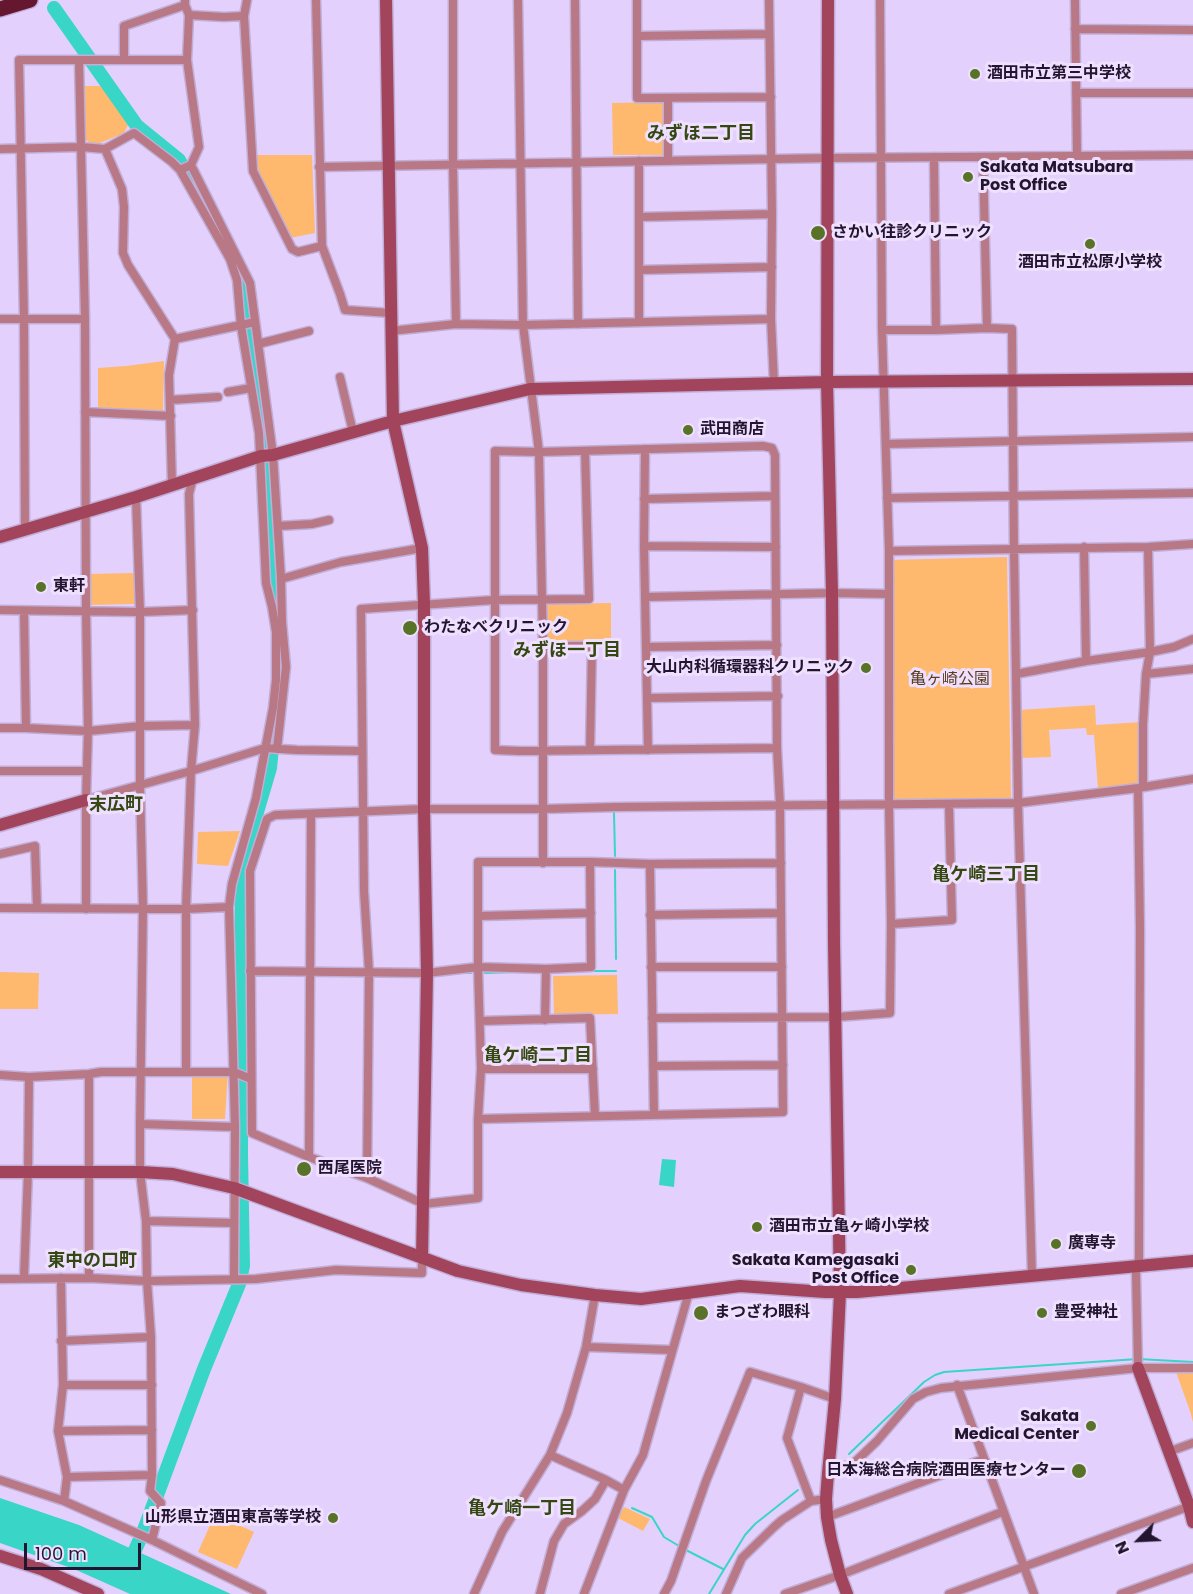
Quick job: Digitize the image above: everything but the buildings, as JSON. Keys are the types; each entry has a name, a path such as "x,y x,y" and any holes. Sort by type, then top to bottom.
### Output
{"highway":[{"path":"0,9 30,0"}],"street":[{"path":"248,0 244,16 253,171 292,249 298,252 322,246"},
{"path":"316,0 322,246 345,310 391,313"},
{"path":"0,1279 89,1278 147,1281 234,1279 336,1270 422,1273 427,973 424,604 422,548 393,421 386,0"},
{"path":"453,0 456,324"},
{"path":"518,0 523,325 539,452 543,646 543,863"},
{"path":"575,0 578,324"},
{"path":"637,0 637,98 771,97"},
{"path":"769,0 771,319 774,383"},
{"path":"828,0 827,382 832,593 832,805 840,1292 836,1399 826,1499 827,1517 840,1575 847,1594"},
{"path":"652,1018 836,1017 890,1013 889,551 882,330 880,0"},
{"path":"1075,0 1077,156"},
{"path":"124,59 124,26 185,3 189,15 188,60 199,147 191,165 180,170"},
{"path":"189,15 244,16"},
{"path":"1075,29 1193,30"},
{"path":"638,36 769,34"},
{"path":"25,530 19,60 188,60"},
{"path":"82,61 88,731 86,909"},
{"path":"1076,93 1193,93"},
{"path":"668,98 668,161"},
{"path":"0,149 81,147 105,149 134,133 180,170 230,259 237,280 241,326 251,388 259,433 267,455 266,583 276,632 276,680 256,798 232,884 229,907 235,1127 234,1279"},
{"path":"105,149 122,189 123,253 128,265 175,339 169,375 172,485"},
{"path":"319,167 881,157 1193,155"},
{"path":"934,157 936,330"},
{"path":"983,157 987,328"},
{"path":"639,161 639,322"},
{"path":"191,165 250,282 282,579 282,622 286,668 277,749"},
{"path":"639,217 772,214"},
{"path":"639,270 772,267"},
{"path":"0,319 86,320"},
{"path":"391,331 456,324 523,325 771,319"},
{"path":"175,339 255,322"},
{"path":"882,330 1012,329 1018,803 1032,1276"},
{"path":"258,344 309,332"},
{"path":"340,378 353,432"},
{"path":"0,537 267,455 393,421 530,389 827,382 1193,379"},
{"path":"228,392 251,388"},
{"path":"170,400 218,397"},
{"path":"85,412 171,416"},
{"path":"885,444 1193,437"},
{"path":"478,1119 783,1112 775,455 772,448 764,446 539,452 495,451 495,750 520,752 777,748"},
{"path":"645,449 644,546 648,750"},
{"path":"367,1178 369,972 364,891 361,609 494,600 589,599 585,451"},
{"path":"186,1072 186,909 195,725 189,494 193,478"},
{"path":"887,498 1193,493"},
{"path":"644,499 774,496"},
{"path":"136,497 140,612 143,908 141,1172 146,1221 151,1337 152,1475 150,1491 161,1503 152,1540"},
{"path":"278,526 312,524 330,520"},
{"path":"889,551 1148,547 1193,544"},
{"path":"644,546 776,548"},
{"path":"1084,547 1086,661"},
{"path":"1148,547 1150,652 1146,674 1140,787 1139,1258 1136,1273 1138,1368 1168,1452 1191,1506 1193,1522"},
{"path":"282,579 341,562 422,548"},
{"path":"645,597 889,594"},
{"path":"0,610 140,612 193,610"},
{"path":"24,611 26,728"},
{"path":"1016,674 1150,652 1174,647 1193,639"},
{"path":"646,647 777,645"},
{"path":"543,646 592,646 590,750"},
{"path":"1146,674 1193,669"},
{"path":"647,698 778,696"},
{"path":"0,728 88,731 141,726 195,725"},
{"path":"0,825 265,748 362,751"},
{"path":"0,771 87,771"},
{"path":"781,863 478,862 480,1069 478,1198 424,1204 367,1178 252,1133 250,871 267,819 275,815 424,809 1018,803 1193,778"},
{"path":"891,924 951,920 949,804"},
{"path":"309,1156 311,814"},
{"path":"0,854 35,846 37,908"},
{"path":"250,971 427,973 478,967 546,969 591,967 590,862"},
{"path":"650,864 654,1115"},
{"path":"0,908 186,909 229,907"},
{"path":"479,916 591,913"},
{"path":"650,915 781,913"},
{"path":"651,967 782,967"},
{"path":"545,1020 546,969"},
{"path":"480,1021 590,1018 595,1116"},
{"path":"653,1066 783,1065"},
{"path":"480,1069 593,1070"},
{"path":"0,1075 28,1077 101,1072 234,1072 251,1079"},
{"path":"89,1074 89,1278"},
{"path":"24,1278 28,1172 28,1077"},
{"path":"140,1124 235,1127"},
{"path":"0,1172 173,1174 234,1188 458,1271 521,1285 641,1299 740,1286 840,1292 1193,1261"},
{"path":"146,1221 234,1222"},
{"path":"61,1278 63,1385 58,1431 67,1478 63,1501"},
{"path":"584,1594 624,1490 643,1455 688,1292"},
{"path":"474,1594 501,1532 550,1455 567,1413 586,1347 596,1295"},
{"path":"62,1341 151,1337"},
{"path":"586,1347 672,1350"},
{"path":"828,1473 855,1462 913,1400 926,1392 957,1385 1138,1368 1193,1368"},
{"path":"664,1594 671,1581 706,1481 750,1372 836,1399"},
{"path":"63,1385 152,1385"},
{"path":"957,1385 1034,1594"},
{"path":"801,1387 787,1438 811,1501"},
{"path":"58,1431 152,1430"},
{"path":"1168,1452 1193,1443"},
{"path":"550,1455 624,1490"},
{"path":"827,1517 984,1460"},
{"path":"67,1478 152,1475"},
{"path":"0,1480 63,1501 152,1540 262,1594"},
{"path":"540,1594 554,1541 564,1524 582,1512 595,1499 606,1480"},
{"path":"726,1594 742,1558 782,1520 811,1501 826,1499"},
{"path":"949,1594 1191,1506"},
{"path":"785,1594 1002,1512"},
{"path":"0,1556 41,1569 98,1594"},
{"path":"1121,1594 1193,1569"}],"green space":[{"path":"84,86 102,86 129,123 124,133 100,143 90,143 85,139"},
{"path":"664,102 664,155 613,155 612,103"},
{"path":"257,155 312,155 315,233 290,238 257,170"},
{"path":"164,361 163,411 98,411 98,368"},
{"name":"亀ヶ崎公園","path":"1007,557 1011,800 892,801 889,560"},
{"path":"134,573 135,604 89,605 88,574"},
{"path":"611,603 611,642 546,643 546,604"},
{"path":"1095,705 1096,725 1141,722 1141,782 1098,790 1094,735 1087,735 1086,728 1049,730 1051,757 1020,758 1019,710"},
{"path":"240,831 228,866 197,864 198,832"},
{"path":"0,972 39,973 38,1009 0,1009"},
{"path":"617,975 618,1014 554,1015 553,976"},
{"path":"228,1072 225,1119 192,1119 192,1074"},
{"path":"1176,1372 1193,1372 1193,1422 1190,1411"},
{"path":"624,1507 650,1519 643,1531 618,1518"},
{"path":"215,1514 254,1532 237,1569 198,1552"}],"shaded area":[{"path":"662,1159 676,1160 674,1187 659,1185"},
{"path":"0,1498 79,1525 231,1594 130,1594 74,1569 0,1543"}],"waterway":[{"path":"54,8 137,126 179,160 189,179"},
{"path":"231,253 237,264 245,298 247,334 266,437 272,505 273,575 277,623"},
{"path":"128,1566 239,1284 243,1266 242,869 270,768 277,696"},
{"path":"614,813 615,856"},
{"path":"615,870 616,959"},
{"path":"589,971 616,971"},
{"path":"485,973 515,972"},
{"path":"462,973 471,973"},
{"path":"257,976 288,975"},
{"path":"849,1454 924,1382 944,1372 1138,1359 1193,1362"},
{"path":"709,1594 745,1535 755,1524 798,1490"},
{"path":"632,1508 652,1517 664,1537 679,1546"},
{"path":"684,1549 723,1569"}],"place":[{"name":"酒田市立第三中学校","path":"975,74"},
{"name":"Sakata Matsubara Post Office","path":"968,177"},
{"name":"さかい往診クリニック","path":"818,233"},
{"name":"酒田市立松原小学校","path":"1090,244"},
{"name":"武田商店","path":"688,430"},
{"name":"東軒","path":"41,587"},
{"name":"わたなべクリニック","path":"410,628"},
{"name":"大山内科循環器科クリニック","path":"866,668"},
{"name":"西尾医院","path":"304,1169"},
{"name":"酒田市立亀ヶ崎小学校","path":"757,1227"},
{"name":"廣専寺","path":"1056,1244"},
{"name":"Sakata Kamegasaki Post Office","path":"911,1270"},
{"name":"まつざわ眼科","path":"701,1313"},
{"name":"豊受神社","path":"1042,1313"},
{"name":"Sakata Medical Center","path":"1091,1426"},
{"name":"日本海総合病院酒田医療センター","path":"1079,1471"},
{"name":"山形県立酒田東高等学校","path":"333,1518"}],"district":[{"name":"みずほ二丁目","path":"701,134"},
{"name":"みずほ一丁目","path":"567,651"},
{"name":"末広町","path":"116,805"},
{"name":"亀ケ崎三丁目","path":"986,875"},
{"name":"亀ケ崎二丁目","path":"538,1056"},
{"name":"東中の口町","path":"92,1261"},
{"name":"亀ケ崎一丁目","path":"522,1509"}]}
